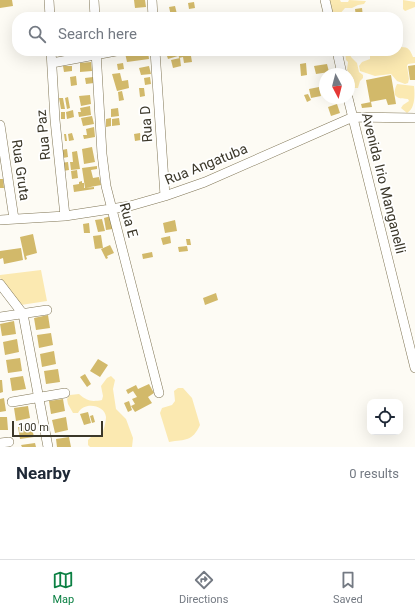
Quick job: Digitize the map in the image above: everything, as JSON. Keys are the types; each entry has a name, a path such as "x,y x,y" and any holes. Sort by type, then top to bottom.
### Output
{"street":[{"path":"49,0 50,12"},
{"path":"94,0 95,12"},
{"path":"152,0 153,12"},
{"path":"325,0 328,12"},
{"name":"Rua Paz","path":"51,56 55,120 65,216"},
{"path":"52,63 83,56"},
{"name":"Rua E","path":"96,56 102,154 106,186 159,393"},
{"name":"Rua D","path":"155,56 165,196"},
{"path":"338,56 341,68"},
{"name":"Avenida Irio Manganelli","path":"350,104 415,368"},
{"name":"Rua Angatuba","path":"0,220 65,216 130,206 205,182 353,117 415,118"},
{"name":"Rua Gruta","path":"0,125 14,218"},
{"path":"0,284 23,314 48,447"},
{"path":"0,317 47,310"},
{"path":"12,402 65,393"}],"shaded area":[{"path":"328,0 340,0 341,2 348,2 349,0 366,1 364,4 352,8 345,8 342,12 332,12"},
{"path":"403,0 415,2 415,7 405,11 403,9"},
{"path":"404,47 408,48 413,57 415,57 415,63 408,64 407,66 409,79 408,83 405,84 397,81 391,74 375,76 360,71 359,66 362,62 370,59 370,56 403,56"},
{"path":"346,56 351,56 357,63 359,72 363,75 358,88 355,88 355,68 347,68 348,62"},
{"path":"397,84 414,86 413,105 407,113 401,108 409,101 408,99 398,98 396,96 395,88"},
{"path":"41,270 47,301 21,305 0,278 0,275"},
{"path":"111,376 115,380 113,389 116,409 126,419 133,438 132,447 90,447 88,445 88,440 92,436 102,436 106,419 105,413 98,407 89,406 81,409 78,413 73,413 67,399 70,395 79,394 89,400 102,400 103,396 101,386 107,378"},
{"path":"178,388 183,388 192,398 200,425 194,434 188,439 169,442 160,413 162,408 172,405 175,401 174,391"}],"building":[{"path":"0,0 12,0 13,6 0,8"},
{"path":"134,0 145,0 146,7 135,8"},
{"path":"194,2 195,8 189,9 188,3"},
{"path":"175,6 176,12 170,12 169,7"},
{"path":"362,8 362,12 355,12 355,9"},
{"path":"126,56 149,56 149,59 127,62"},
{"path":"167,56 178,56 168,59"},
{"path":"179,56 191,56 192,62 184,63 183,57 179,58"},
{"path":"180,58 181,66 173,68 171,60"},
{"path":"91,62 92,71 80,72 80,63"},
{"path":"123,63 124,69 118,70 117,64"},
{"path":"306,63 307,75 301,76 300,64"},
{"path":"327,64 328,68 319,68 319,74 316,74 314,66"},
{"path":"415,65 415,80 410,80 408,66"},
{"path":"63,66 72,66 72,71 64,72"},
{"path":"149,66 151,74 141,75 139,68"},
{"path":"120,73 122,81 128,80 129,88 117,91 112,74"},
{"path":"391,75 396,104 388,105 386,99 370,102 366,80"},
{"path":"76,76 77,85 71,86 70,77"},
{"path":"93,77 94,83 86,84 85,78"},
{"path":"150,77 151,84 145,85 144,78"},
{"path":"319,87 319,96 311,98 309,89"},
{"path":"139,88 144,88 145,96 140,97"},
{"path":"122,91 124,100 119,101 118,92"},
{"path":"308,94 311,100 307,102 304,95"},
{"path":"90,95 91,104 81,106 79,96"},
{"path":"68,97 70,108 67,109 65,98"},
{"path":"59,98 63,98 65,109 61,109"},
{"path":"371,102 372,107 362,108 361,104"},
{"path":"337,104 340,113 331,116 328,107"},
{"path":"90,106 91,115 79,117 78,112 81,112 80,108"},
{"path":"118,108 119,116 111,117 111,109"},
{"path":"73,110 74,117 67,119 66,112"},
{"path":"61,112 65,112 65,119 61,119"},
{"path":"92,116 94,124 83,126 81,118"},
{"path":"111,118 111,126 106,127 106,119"},
{"path":"119,118 120,125 112,126 112,119"},
{"path":"94,127 95,137 84,139 83,135 87,135 86,129"},
{"path":"72,133 74,140 69,141 68,134"},
{"path":"140,133 141,140 135,141 134,134"},
{"path":"64,134 66,134 67,141 65,141"},
{"path":"92,147 95,162 84,164 82,149"},
{"path":"67,149 68,157 63,158 62,150"},
{"path":"77,151 80,169 71,170 70,162 73,162 72,152"},
{"path":"68,162 69,170 63,171 61,163"},
{"path":"97,166 97,169 91,170 93,178 99,177 101,185 85,188 82,168"},
{"path":"77,170 78,178 72,179 71,171"},
{"path":"0,179 3,179 4,188 0,188"},
{"path":"82,181 82,183 84,183 84,188 94,187 94,189 74,192 73,185 79,184 79,182"},
{"path":"111,216 113,229 106,230 104,218"},
{"path":"102,219 105,231 98,232 95,220"},
{"path":"175,220 177,231 165,233 163,223"},
{"path":"89,223 90,233 84,233 83,224"},
{"path":"33,234 37,253 26,256 27,259 25,260 20,237"},
{"path":"101,235 103,248 95,249 93,236"},
{"path":"170,236 171,243 163,245 161,238"},
{"path":"186,239 190,239 191,245 187,245"},
{"path":"110,245 114,253 107,256 108,258 106,259 101,249"},
{"path":"187,246 188,251 179,252 178,247"},
{"path":"21,248 23,260 4,264 3,258 0,259 0,251"},
{"path":"152,252 153,257 143,259 142,254"},
{"path":"216,293 218,300 205,305 203,298"},
{"path":"48,315 50,328 36,330 34,318"},
{"path":"14,321 16,334 2,336 0,324"},
{"path":"51,333 53,345 39,348 37,335"},
{"path":"17,339 19,352 5,355 3,342"},
{"path":"54,351 56,364 42,367 40,354"},
{"path":"20,358 22,371 8,373 6,360"},
{"path":"98,359 108,365 100,377 90,371"},
{"path":"58,369 60,382 46,384 44,371"},
{"path":"85,374 91,384 87,387 80,377"},
{"path":"23,376 26,389 12,391 10,378"},
{"path":"0,380 2,380 3,392 0,393"},
{"path":"149,384 154,393 148,397 152,403 135,412 131,406 135,404 132,399 137,397 133,391 128,394 126,390 136,385 138,389"},
{"path":"4,398 6,411 0,412 0,399"},
{"path":"63,399 65,411 51,414 49,401"},
{"path":"129,401 132,410 128,412 124,403"},
{"path":"28,406 30,418 16,421 14,408"},
{"path":"88,412 91,423 84,425 80,414"},
{"path":"93,415 95,422 92,423 90,416"},
{"path":"0,417 7,417 8,430 0,430"},
{"path":"66,417 68,430 55,433 52,420"},
{"path":"31,424 34,437 20,439 18,427"},
{"path":"69,437 71,447 57,447 56,439"},
{"path":"35,443 36,447 22,447 21,445"}]}
